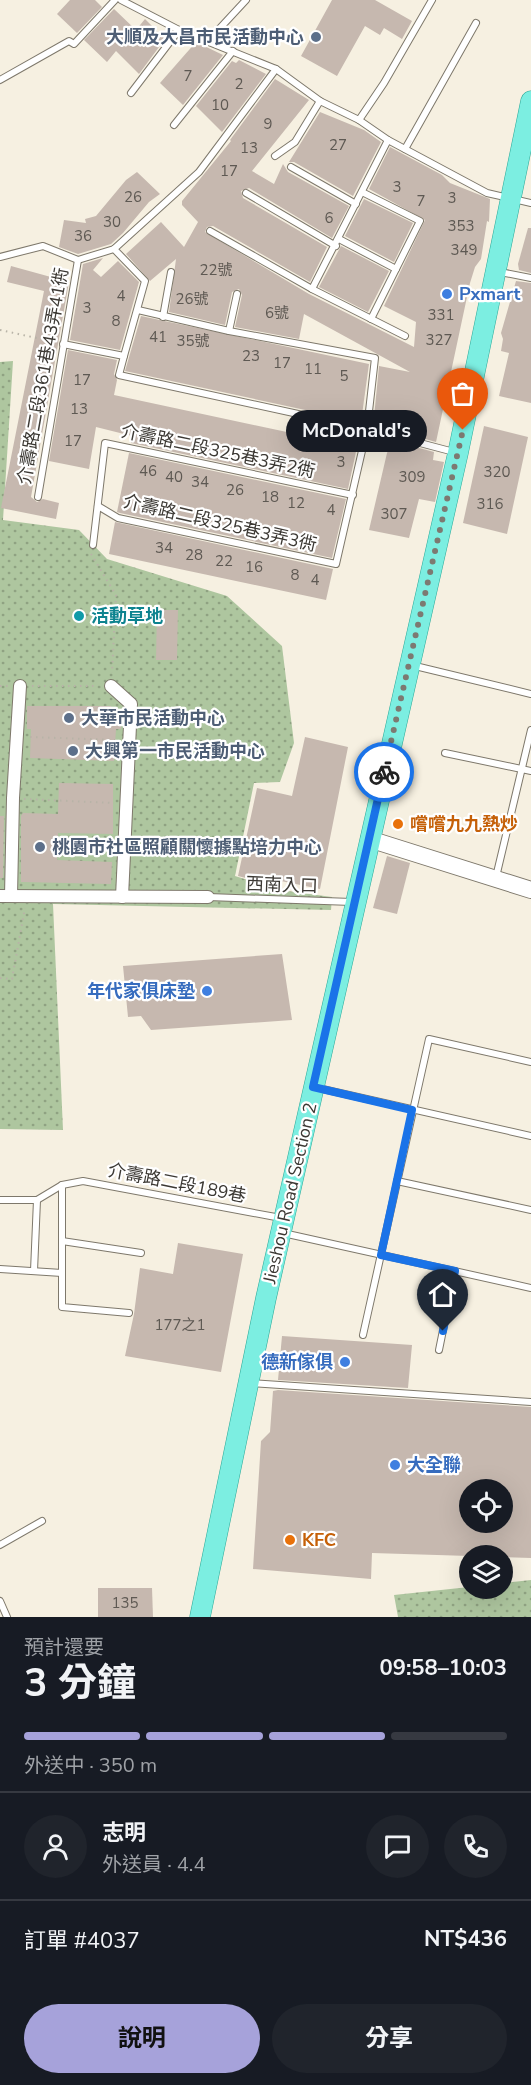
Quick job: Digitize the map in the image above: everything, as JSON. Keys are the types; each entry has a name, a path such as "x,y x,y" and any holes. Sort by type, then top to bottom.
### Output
{"main road":[{"name":"Jieshou Road Section 2","path":"200,1617 354,902 458,453 531,101"}],"street":[{"path":"20,686 6,896 208,897"},
{"path":"111,686 131,704 122,897"},
{"path":"369,839 531,890"}],"lane":[{"path":"0,80 69,41 75,44 115,0"},
{"path":"121,0 179,30 276,69 320,101 359,120 388,140 487,193 531,203"},
{"path":"208,41 246,0"},
{"path":"359,120 384,83 432,0"},
{"path":"405,149 476,23"},
{"path":"130,93 179,30"},
{"path":"174,125 232,51"},
{"path":"0,257 43,246 78,260 114,249 200,172 276,69"},
{"path":"275,156 295,142 320,101"},
{"path":"312,289 338,243 388,140"},
{"path":"291,167 356,204"},
{"path":"362,192 420,221 371,319"},
{"path":"246,193 338,243 396,269"},
{"path":"210,231 312,289 405,336"},
{"path":"114,249 145,281 119,375 367,429 458,453"},
{"name":"介壽路二段361巷43弄41衖","path":"38,497 78,260"},
{"path":"496,271 531,278"},
{"path":"163,317 171,272"},
{"path":"229,331 237,294"},
{"path":"138,310 229,331 375,358 367,429 353,495"},
{"path":"63,344 124,356"},
{"name":"介壽路二段325巷3弄2衖","path":"98,506 105,442 353,495"},
{"name":"介壽路二段325巷3弄3衖","path":"98,506 118,518 336,564 353,495"},
{"path":"93,545 98,506"},
{"path":"408,664 531,694"},
{"path":"496,878 531,730"},
{"path":"445,753 531,771"},
{"name":"西南入口","path":"208,897 354,902"},
{"path":"363,1335 429,1039 531,1062"},
{"path":"313,1087 531,1136"},
{"name":"介壽路二段189巷","path":"62,1185 83,1181 284,1226 381,1255 530,1286"},
{"path":"397,1181 531,1210"},
{"path":"0,1200 37,1200 62,1185"},
{"path":"62,1185 62,1307 129,1313"},
{"path":"34,1271 37,1200"},
{"path":"62,1241 141,1253"},
{"path":"0,1269 62,1273"},
{"path":"439,1350 455,1271"},
{"path":"249,1383 531,1402"},
{"path":"0,1545 42,1521"},
{"path":"0,1601 8,1617"}],"path":[{"path":"0,330 63,344"},
{"path":"20,686 111,686 116,595 91,554 93,545"},
{"path":"17,736 129,741"},
{"path":"13,798 126,803"},
{"path":"0,978 12,979 28,896"}],"green space":[{"path":"13,361 3,520 79,530 107,559 227,596 282,646 294,743 280,782 254,783 235,876 280,890 332,897 331,910 53,904 63,1130 0,1129 0,362"},
{"path":"531,1580 531,1617 398,1617 394,1595 459,1588 459,1599 513,1599 513,1582"}],"building":[{"path":"70,0 95,0 102,7 77,33 57,14"},
{"path":"332,0 375,0 412,21 402,39 384,28 380,35 365,26 337,76 301,56"},
{"path":"114,9 136,30 145,19 165,39 139,74 116,51 107,62 84,40"},
{"path":"196,42 223,55 183,105 160,83"},
{"path":"239,60 266,74 222,132 196,106 232,61 236,63"},
{"path":"275,79 309,100 252,171 274,184 283,164 288,172 349,206 332,238 249,188 241,191 243,198 327,247 310,282 213,226 207,227 205,232 309,294 414,347 416,322 384,306 425,220 369,189 390,147 442,175 450,183 490,199 489,222 487,221 481,259 475,267 470,283 436,442 397,431 400,421 374,417 379,366 410,372 304,314 299,339 235,327 242,295 239,289 232,292 225,325 169,312 176,259 150,281 126,254 161,222 184,247 198,222 182,205 182,201 231,141"},
{"path":"320,112 364,130 381,142 353,196 294,162 289,162"},
{"path":"137,172 160,194 149,202 123,233 111,244 78,254 59,247 64,220 86,223 85,219 96,216 126,180"},
{"path":"364,199 413,223 394,262 345,236"},
{"path":"528,228 531,228 531,273 519,270 518,264"},
{"path":"341,246 389,271 368,312 319,287"},
{"path":"103,258 93,270 101,277 118,261 139,282 120,350 70,340 83,264"},
{"path":"11,266 69,282 31,497 37,502 43,499 59,503 56,519 1,508 44,291 7,282"},
{"path":"516,281 531,283 531,403 499,396 509,353 501,351 503,339 501,333"},
{"path":"141,316 369,364 361,422 125,371"},
{"path":"68,350 117,360 114,395 357,447 348,489 131,443 132,436 96,427 89,469 49,461"},
{"path":"484,426 528,437 507,534 463,523"},
{"path":"393,441 434,452 433,460 444,462 435,502 419,499 409,538 369,530 387,453"},
{"path":"129,453 346,499 332,558 117,512"},
{"path":"115,522 333,569 326,600 109,554"},
{"path":"157,610 178,610 177,660 156,660"},
{"path":"27,706 111,706 111,717 121,718 121,729 116,729 114,761 30,758 31,729 27,729"},
{"path":"305,737 348,747 320,889 281,881 279,887 238,876 257,788 292,796"},
{"name":"桃園市社區照顧關懷據點培力中心","path":"59,783 113,784 113,834 58,833 57,860 112,862 111,884 21,882 21,816 23,813 58,814"},
{"path":"0,816 4,816 3,878 0,878"},
{"path":"387,856 410,863 397,914 373,908"},
{"name":"年代家俱床墊","path":"282,954 292,1020 151,1030 141,1016 128,1017 123,966"},
{"path":"178,1243 243,1254 221,1372 125,1356 134,1314 140,1268 173,1274"},
{"name":"德新傢俱","path":"282,1336 412,1345 408,1388 278,1380"},
{"name":"大全聯","path":"278,1390 531,1407 531,1558 513,1557 513,1545 459,1545 459,1556 372,1553 371,1579 253,1569 261,1441 270,1432 273,1391"},
{"path":"98,1588 152,1588 153,1617 98,1617"}],"way so far":[{"path":"384,772 463,430"}],"place":[{"name":"大順及大昌市民活動中心","path":"316,37"},
{"name":"Pxmart","path":"447,294"},
{"name":"McDonald's","path":"463,430"},
{"name":"活動草地","path":"79,616"},
{"name":"大華市民活動中心","path":"69,718"},
{"name":"大興第一市民活動中心","path":"73,751"},
{"name":"嚐嚐九九熱炒","path":"398,824"},
{"name":"桃園市社區照顧關懷據點培力中心","path":"40,847"},
{"name":"年代家俱床墊","path":"207,991"},
{"name":"德新傢俱","path":"345,1362"},
{"name":"大全聯","path":"395,1465"},
{"name":"KFC","path":"290,1540"}],"route":[{"path":"384,772 313,1087 412,1110 381,1255 455,1271 443,1331"}]}
